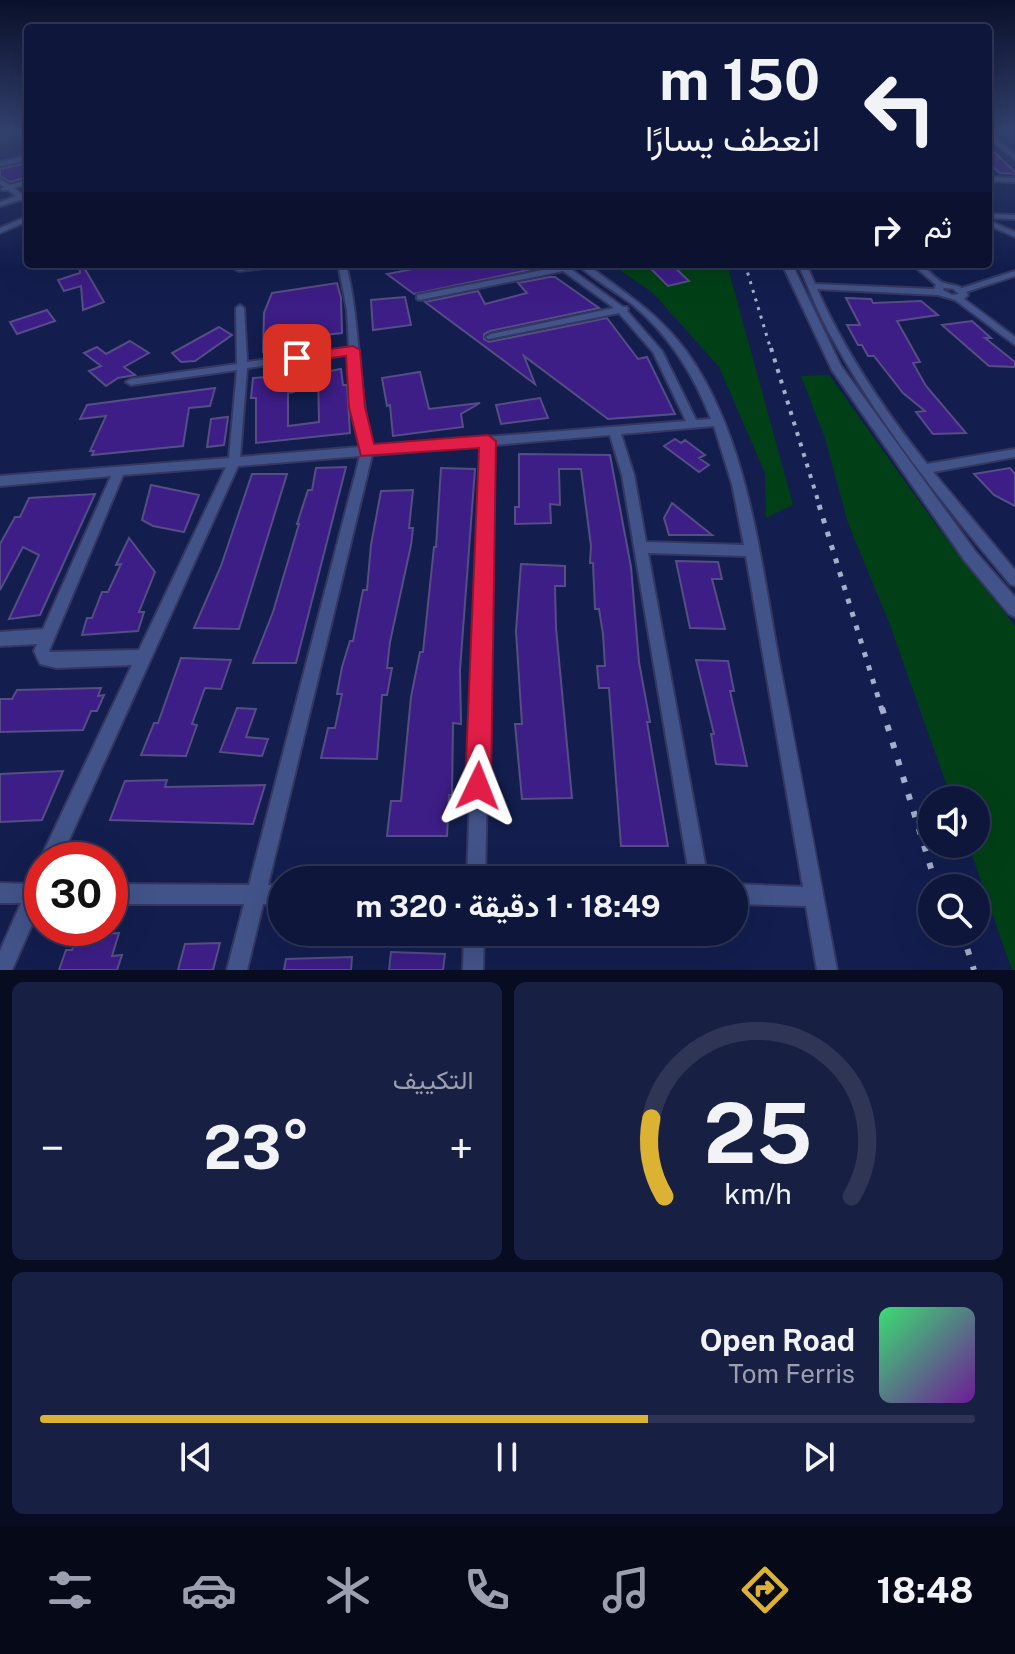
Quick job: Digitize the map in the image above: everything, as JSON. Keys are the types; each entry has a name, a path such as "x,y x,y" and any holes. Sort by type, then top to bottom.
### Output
{"street":[{"path":"992,179 1015,180"},
{"path":"0,181 24,197"},
{"path":"0,190 24,183"},
{"path":"0,204 24,198"},
{"path":"992,221 1015,217"},
{"path":"0,231 24,220"},
{"path":"992,221 1015,225"},
{"path":"992,223 1015,235"},
{"path":"239,269 248,268"},
{"path":"237,970 367,451 357,407 350,293 343,268"},
{"path":"420,297 552,268"},
{"path":"564,268 620,309 657,351 693,424"},
{"path":"587,268 639,305 679,348 719,422 735,474 752,551 827,970"},
{"path":"789,268 836,367 970,556 1015,609"},
{"path":"804,268 849,361 925,469 1015,580"},
{"path":"920,268 940,289"},
{"path":"960,294 1015,273"},
{"path":"812,286 940,289 960,294 1015,342"},
{"path":"491,337 639,305"},
{"path":"58,842 234,462 242,366 240,308"},
{"path":"657,351 679,348"},
{"path":"131,382 353,350"},
{"path":"2,484 719,422"},
{"path":"614,431 628,475 697,866"},
{"path":"476,866 488,441"},
{"path":"925,469 1015,453"},
{"path":"119,472 41,651 45,659 57,661 145,657"},
{"path":"641,547 752,551"},
{"path":"0,639 46,636"},
{"path":"0,893 24,891"},
{"path":"128,894 268,896"},
{"path":"748,895 813,897"},
{"path":"2,970 24,923"},
{"path":"473,970 474,946"}],"green space":[{"path":"617,268 728,268 793,505 766,518 765,473 719,367 653,293"},
{"path":"829,375 939,529 1015,626 1015,970 1012,970 990,907 990,874 978,874 973,858 990,858 990,786 947,786 890,625 848,523 825,438 801,376"}],"building":[{"path":"2,177 24,177 24,178 10,182"},
{"path":"79,268 84,268 104,302 83,310 81,286 64,291 58,280 80,273"},
{"path":"418,268 538,268 414,294 387,274"},
{"path":"650,268 675,268 689,281 668,286"},
{"path":"555,277 599,308 490,331 484,334 484,339 489,342 607,318 638,359 647,357 675,414 608,419 524,356 535,384 425,302 478,291 485,304 527,293 518,283"},
{"path":"337,283 341,298 342,333 298,338 297,349 284,350 283,354 267,356 268,352 263,352 264,313 272,293"},
{"path":"405,297 411,325 373,330 371,300"},
{"path":"846,298 871,299 873,303 921,301 938,315 897,321 920,362 913,363 926,386 966,433 933,434 916,412 925,411 903,393 874,356 868,356 862,345 858,345 847,325 860,325"},
{"path":"47,310 55,321 17,334 10,322"},
{"path":"972,321 991,338 985,338 1015,362 1015,367 989,366 942,325"},
{"path":"219,327 232,335 195,361 181,362 172,353"},
{"path":"130,341 149,353 124,367 135,375 118,378 106,386 89,371 101,366 84,353 97,347 106,354"},
{"path":"282,366 281,374 294,372 294,392 288,393 288,426 319,422 318,373 341,369 343,385 347,385 350,433 256,443 256,398 251,398 253,378 265,377 266,368"},
{"path":"420,372 429,409 480,403 461,414 463,427 393,436 390,405 387,406 382,378"},
{"path":"215,388 210,406 189,408 183,446 92,455 94,451 90,451 106,416 80,419 87,405"},
{"path":"540,398 548,418 501,424 496,405"},
{"path":"228,417 224,445 207,447 211,419"},
{"path":"675,439 681,443 685,440 705,455 699,458 709,465 699,472 664,446"},
{"path":"519,454 610,455 631,567 639,662 668,846 621,846 609,688 599,688 597,666 605,666 603,634 599,609 595,609 593,563 590,563 591,546 581,469 559,469 560,505 550,504 551,523 515,524 515,507 519,507"},
{"path":"346,467 296,663 253,663 273,612 297,524 308,490 312,490 316,468"},
{"path":"441,468 475,469 460,670 461,724 453,723 452,795 449,795 447,836 387,836 391,801 401,801 411,697 420,652 423,652 436,547"},
{"path":"1010,468 1015,474 1015,506 994,495 974,474"},
{"path":"252,474 287,474 239,629 194,628 221,566"},
{"path":"151,485 199,495 184,532 153,526 142,520"},
{"path":"413,490 409,528 413,528 411,545 390,642 387,668 392,668 387,695 382,695 377,759 321,758 328,728 335,728 342,694 337,694 342,667 350,641 353,641 363,590 367,590 381,491"},
{"path":"95,494 40,615 9,619 39,555 23,547 0,590 0,544 15,517 20,517 29,498"},
{"path":"672,503 712,535 669,535 664,518"},
{"path":"129,538 155,572 139,612 144,612 138,631 82,635 87,618 92,618 102,592 108,592"},
{"path":"676,561 718,562 722,579 712,579 725,629 690,628"},
{"path":"521,564 565,566 565,586 555,586 556,628 572,798 522,799 515,724 522,724 516,631"},
{"path":"181,658 231,660 221,689 205,688 192,724 197,725 186,756 141,755 154,723 158,723"},
{"path":"696,660 728,661 734,691 730,691 747,766 716,764 711,734 714,734"},
{"path":"101,688 98,696 104,695 97,711 91,711 83,730 0,732 0,699 12,699 17,690"},
{"path":"237,708 256,709 246,737 268,739 262,756 220,752"},
{"path":"63,771 42,820 0,822 0,774"},
{"path":"167,780 165,787 265,785 253,824 110,820 125,781"},
{"path":"220,943 213,970 178,970 185,944"},
{"path":"74,946 115,946 112,956 122,955 117,970 59,970 66,950 72,950"},
{"path":"391,952 445,954 443,970 389,970"},
{"path":"352,957 351,970 284,970 286,959"}],"railway":[{"path":"746,268 771,350"},
{"path":"771,348 820,507"},
{"path":"819,505 882,710"},
{"path":"882,708 933,874"},
{"path":"966,946 974,970"}],"route":[{"path":"297,358 353,350 357,407 367,451 488,441 478,786"}]}
